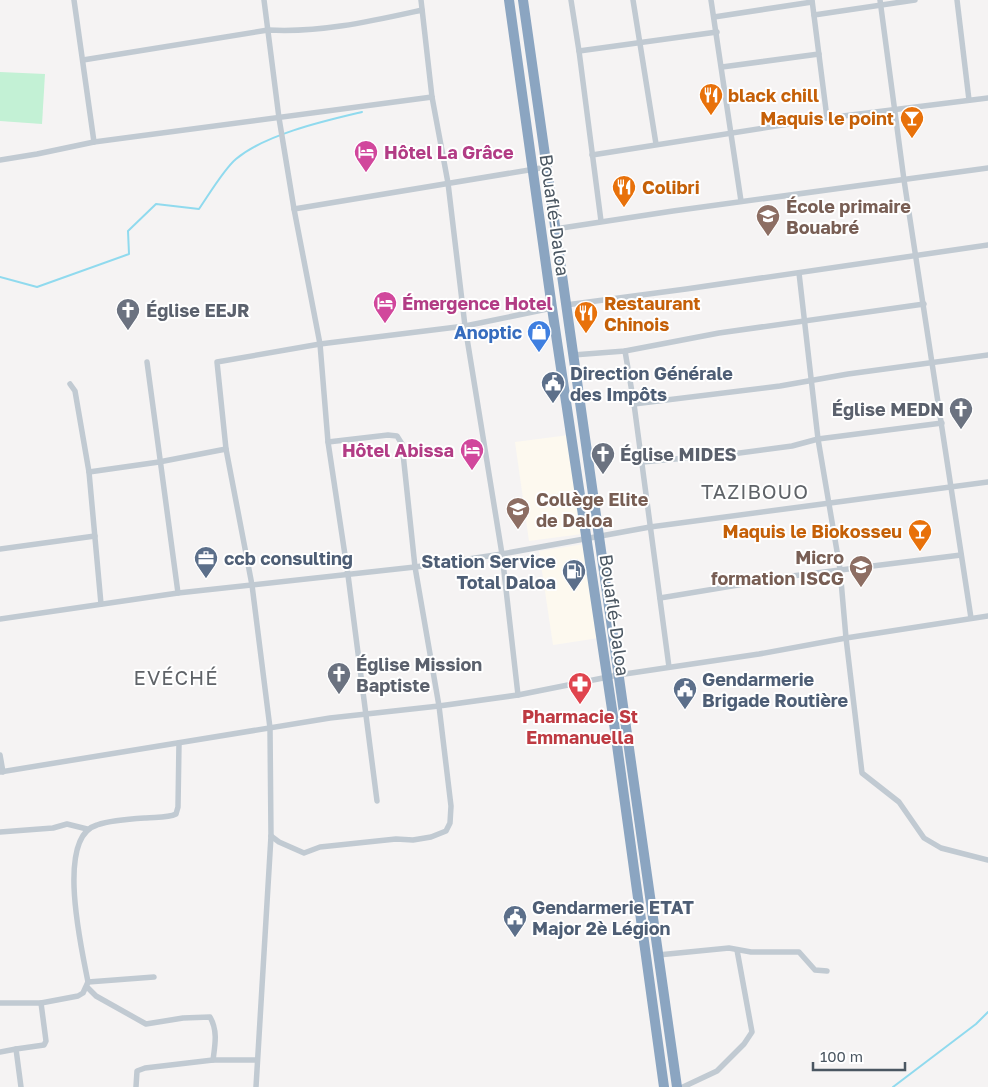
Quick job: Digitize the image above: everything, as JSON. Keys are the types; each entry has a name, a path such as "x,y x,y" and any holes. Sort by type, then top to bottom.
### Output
{"highway":[{"name":"Bouaflé-Daloa","path":"509,0 552,308 588,539 664,1087"},
{"name":"Bouaflé-Daloa","path":"523,0 677,1087"}],"street":[{"path":"74,0 94,142"},
{"path":"264,0 279,118 320,344 328,442 348,575 364,713 377,801"},
{"path":"421,0 432,97 448,183 465,326 502,554 518,695"},
{"path":"570,0 579,51 601,221"},
{"path":"632,0 656,144"},
{"path":"711,0 741,201"},
{"path":"814,15 881,2 915,0"},
{"path":"957,0 968,100"},
{"path":"714,17 812,1 827,118"},
{"path":"881,2 904,180 971,618"},
{"path":"83,60 268,30 294,32 321,29 378,20 422,10"},
{"path":"579,51 717,32"},
{"path":"722,67 819,54"},
{"path":"0,160 94,142 432,97"},
{"path":"592,155 895,108 988,98"},
{"path":"294,209 547,167"},
{"path":"555,229 741,201 988,168"},
{"path":"566,305 686,290 799,272 988,246"},
{"path":"799,272 818,439 840,569 862,773 899,802 924,838 941,848 988,860"},
{"path":"573,355 625,351 718,333 924,304"},
{"path":"256,1087 271,836 270,728 252,584 226,448 217,362 320,344 465,326 552,308"},
{"path":"625,351 634,404 669,667"},
{"path":"634,404 758,389 988,355"},
{"path":"147,362 178,593"},
{"path":"70,384 75,391 89,472 101,604"},
{"path":"642,462 741,453 792,446 818,439 942,423"},
{"path":"271,836 278,842 304,853 320,847 431,837 446,831 450,823 451,806 439,706 414,567 402,444 397,436 388,434 328,442"},
{"path":"89,472 159,462 226,448"},
{"path":"0,619 178,593 414,567 502,554 650,527 988,482"},
{"path":"0,549 95,536"},
{"path":"660,598 840,569 961,555"},
{"path":"0,755 1,772 364,713 439,706 518,695 618,675 988,616"},
{"path":"0,832 53,828 67,824 87,828 112,821 176,814 178,806 179,743"},
{"path":"87,828 77,846 75,863 75,908 87,985 96,996 146,1024 183,1018 210,1017 215,1026 213,1060"},
{"path":"658,955 729,948 750,952 799,952 815,970 827,971"},
{"path":"683,1087 717,1072 744,1044 752,1032 737,950"},
{"path":"87,985 154,977"},
{"path":"0,1003 42,1003 78,996 83,993 87,985"},
{"path":"0,1052 44,1045 46,1041 42,1003"},
{"path":"16,1049 21,1087"},
{"path":"136,1087 137,1071 145,1068 213,1060 257,1060"}],"shaded area":[{"path":"569,435 582,534 529,541 515,442"},
{"path":"585,544 599,638 553,645 539,551"}],"green space":[{"path":"0,72 45,74 42,124 0,121"}],"waterway":[{"path":"0,277 37,287 129,254 128,231 156,204 199,209 226,169 248,150 263,142 296,130 362,112"},
{"path":"893,1087 976,1024 988,1012"}],"place":[{"name":"black chill","path":"711,116"},
{"name":"Maquis le point","path":"912,139"},
{"name":"Hôtel La Grâce","path":"366,173"},
{"name":"Colibri","path":"624,208"},
{"name":"École primaire Bouabré","path":"768,237"},
{"name":"Émergence Hotel","path":"385,324"},
{"name":"Église EEJR","path":"128,331"},
{"name":"Restaurant Chinois","path":"586,334"},
{"name":"Anoptic","path":"539,353"},
{"name":"Direction Générale des Impôts","path":"553,404"},
{"name":"Église MEDN","path":"961,430"},
{"name":"Hôtel Abissa","path":"472,471"},
{"name":"Église MIDES","path":"603,475"},
{"name":"Collège Elite de Daloa","path":"518,530"},
{"name":"Maquis le Biokosseu","path":"920,552"},
{"name":"ccb consulting","path":"206,579"},
{"name":"Micro formation ISCG","path":"861,588"},
{"name":"Station Service Total Daloa","path":"574,592"},
{"name":"Église Mission Baptiste","path":"339,695"},
{"name":"Pharmacie St Emmanuella","path":"580,705"},
{"name":"Gendarmerie Brigade Routière","path":"685,710"},
{"name":"Gendarmerie ETAT Major 2è Légion","path":"515,938"}],"district":[{"name":"TAZIBOUO","path":"755,491"},
{"name":"EVÉCHÉ","path":"176,677"}]}
